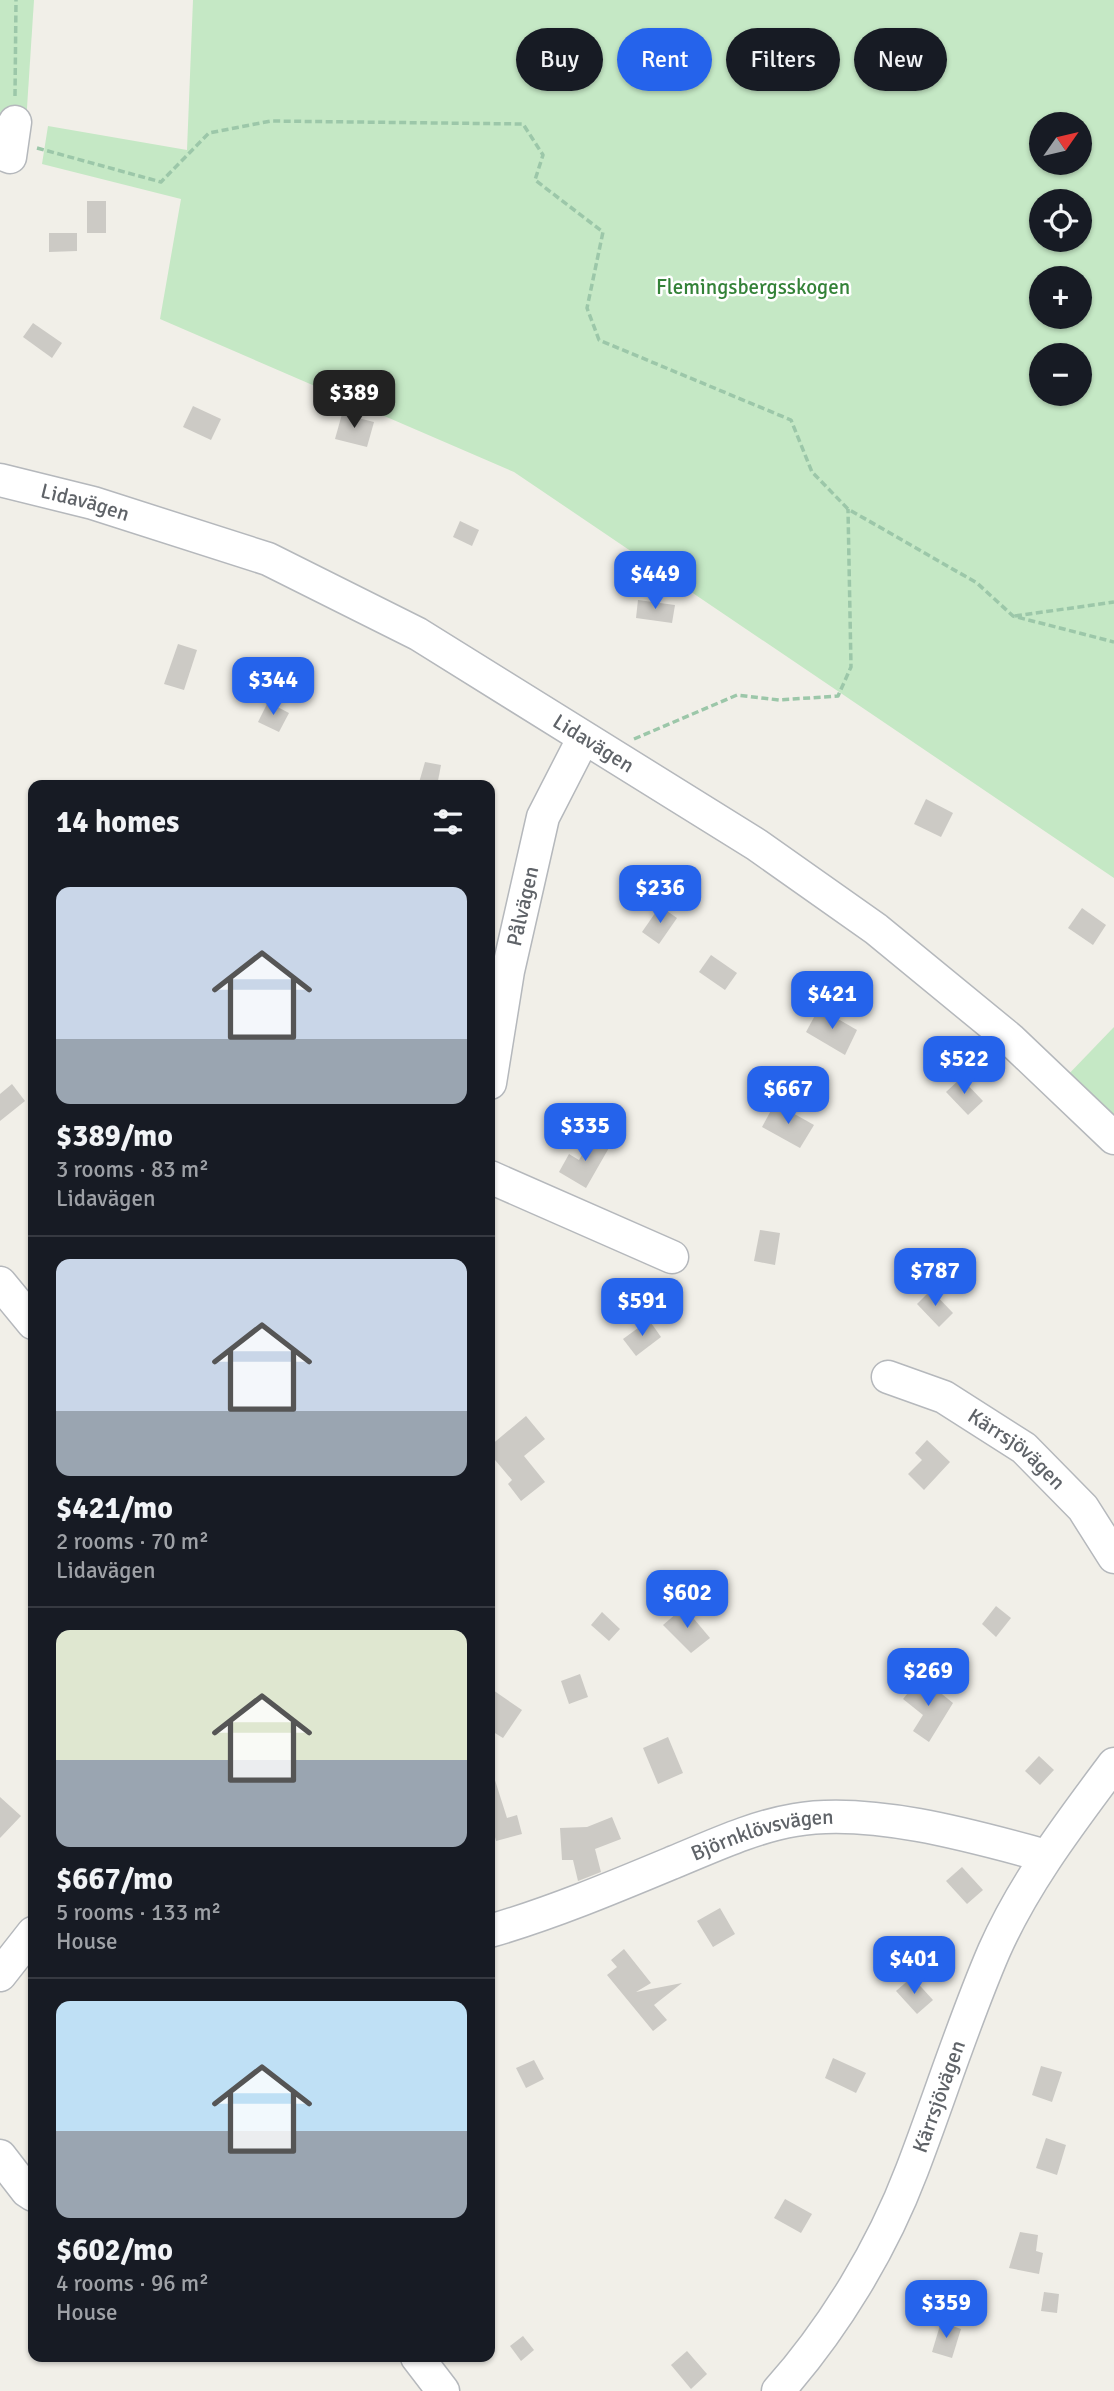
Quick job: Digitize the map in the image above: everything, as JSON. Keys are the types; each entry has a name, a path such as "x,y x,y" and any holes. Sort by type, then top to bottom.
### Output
{"street":[{"path":"5,155 15,122"},
{"name":"Lidavägen","path":"0,480 93,503 268,559 418,634 611,757 757,845 876,929 1010,1039 1114,1138"},
{"name":"Pålvägen","path":"495,1052 508,971 542,817 583,739"},
{"path":"495,1179 672,1257"},
{"path":"0,1283 28,1317"},
{"name":"Kärrsjövägen","path":"888,1377 944,1397 1024,1448 1083,1508 1114,1557"},
{"name":"Kärrsjövägen","path":"778,2391 838,2312 887,2225 912,2172 963,2027 995,1948 1046,1856 1114,1764"},
{"name":"Björnklövsvägen","path":"495,1929 634,1879 731,1839 794,1820 841,1816 961,1832 1046,1856"},
{"path":"0,1975 28,1939"},
{"path":"0,2156 28,2192"},
{"path":"421,2362 443,2391"}],"path":[{"path":"15,122 16,0"},
{"path":"5,155 27,146 161,182 209,132 271,121 523,124 543,155 535,180 603,232 587,308 599,340 791,420 812,472 849,509 977,583 1013,616 1114,642"},
{"path":"611,757 618,747 632,739 649,735 737,695 779,701 838,696 851,667 849,509"},
{"path":"1013,616 1114,602"}],"green space":[{"path":"0,0 34,0 26,123 0,120"},
{"name":"Flemingsbergsskogen","path":"193,0 1114,0 1114,878 514,472 160,319 181,199 42,164 48,126 187,150"},
{"path":"1114,1027 1114,1128 1064,1079"}],"building":[{"path":"87,201 106,201 106,233 87,233"},
{"path":"49,233 77,233 77,251 49,252"},
{"path":"33,323 62,343 52,358 23,337"},
{"path":"193,406 221,419 211,440 183,427"},
{"path":"342,414 374,422 367,447 335,439"},
{"path":"460,521 479,530 472,546 453,537"},
{"path":"638,600 675,605 672,623 636,618"},
{"path":"178,644 197,650 184,690 164,684"},
{"path":"268,702 289,713 279,732 258,722"},
{"path":"425,762 441,765 438,780 420,780"},
{"path":"926,799 953,813 941,837 914,824"},
{"path":"660,906 677,918 659,944 642,932"},
{"path":"1082,908 1106,925 1093,945 1068,928"},
{"path":"711,955 737,973 725,990 699,972"},
{"path":"819,1008 857,1030 845,1055 806,1032"},
{"path":"961,1078 983,1101 968,1115 946,1092"},
{"path":"12,1084 25,1101 0,1121 0,1094"},
{"path":"775,1103 814,1125 800,1148 762,1127"},
{"path":"593,1136 610,1146 586,1188 559,1172 569,1154 579,1160"},
{"path":"760,1230 780,1233 775,1265 754,1261"},
{"path":"931,1290 953,1313 939,1327 917,1304"},
{"path":"649,1320 661,1337 636,1356 623,1339"},
{"path":"526,1416 545,1439 524,1456 545,1482 521,1501 508,1484 512,1480 495,1460 495,1442"},
{"path":"927,1440 950,1462 924,1490 908,1474 922,1460 915,1453"},
{"path":"996,1606 1011,1618 996,1637 982,1624"},
{"path":"684,1607 710,1638 691,1653 663,1625"},
{"path":"602,1612 620,1629 609,1641 591,1625"},
{"path":"580,1674 588,1697 569,1704 561,1681"},
{"path":"921,1677 953,1703 929,1742 913,1731 923,1715 903,1699"},
{"path":"495,1691 522,1710 503,1738 495,1733"},
{"path":"668,1737 683,1773 658,1784 643,1748"},
{"path":"1039,1756 1054,1770 1040,1785 1025,1771"},
{"path":"495,1780 507,1818 517,1815 522,1834 496,1841"},
{"path":"0,1797 21,1816 0,1838"},
{"path":"612,1817 621,1839 595,1849 601,1872 578,1881 573,1860 562,1860 560,1828 587,1827"},
{"path":"962,1867 983,1890 967,1904 946,1881"},
{"path":"720,1908 735,1934 713,1947 697,1921"},
{"path":"624,1949 651,1983 636,1992 682,1983 654,2005 667,2020 653,2031 607,1975 617,1967 611,1960"},
{"path":"912,1977 933,2000 917,2014 896,1991"},
{"path":"833,2058 866,2073 856,2093 825,2078"},
{"path":"534,2060 544,2079 526,2088 516,2068"},
{"path":"1041,2066 1062,2072 1052,2102 1032,2095"},
{"path":"1046,2138 1066,2145 1057,2175 1036,2168"},
{"path":"785,2199 812,2214 801,2233 774,2218"},
{"path":"1020,2232 1038,2235 1036,2251 1043,2253 1039,2274 1009,2268"},
{"path":"1044,2292 1059,2294 1057,2313 1041,2311"},
{"path":"941,2322 961,2329 952,2358 932,2352"},
{"path":"523,2336 534,2350 521,2361 510,2346"},
{"path":"687,2351 707,2374 691,2389 671,2365"}]}
